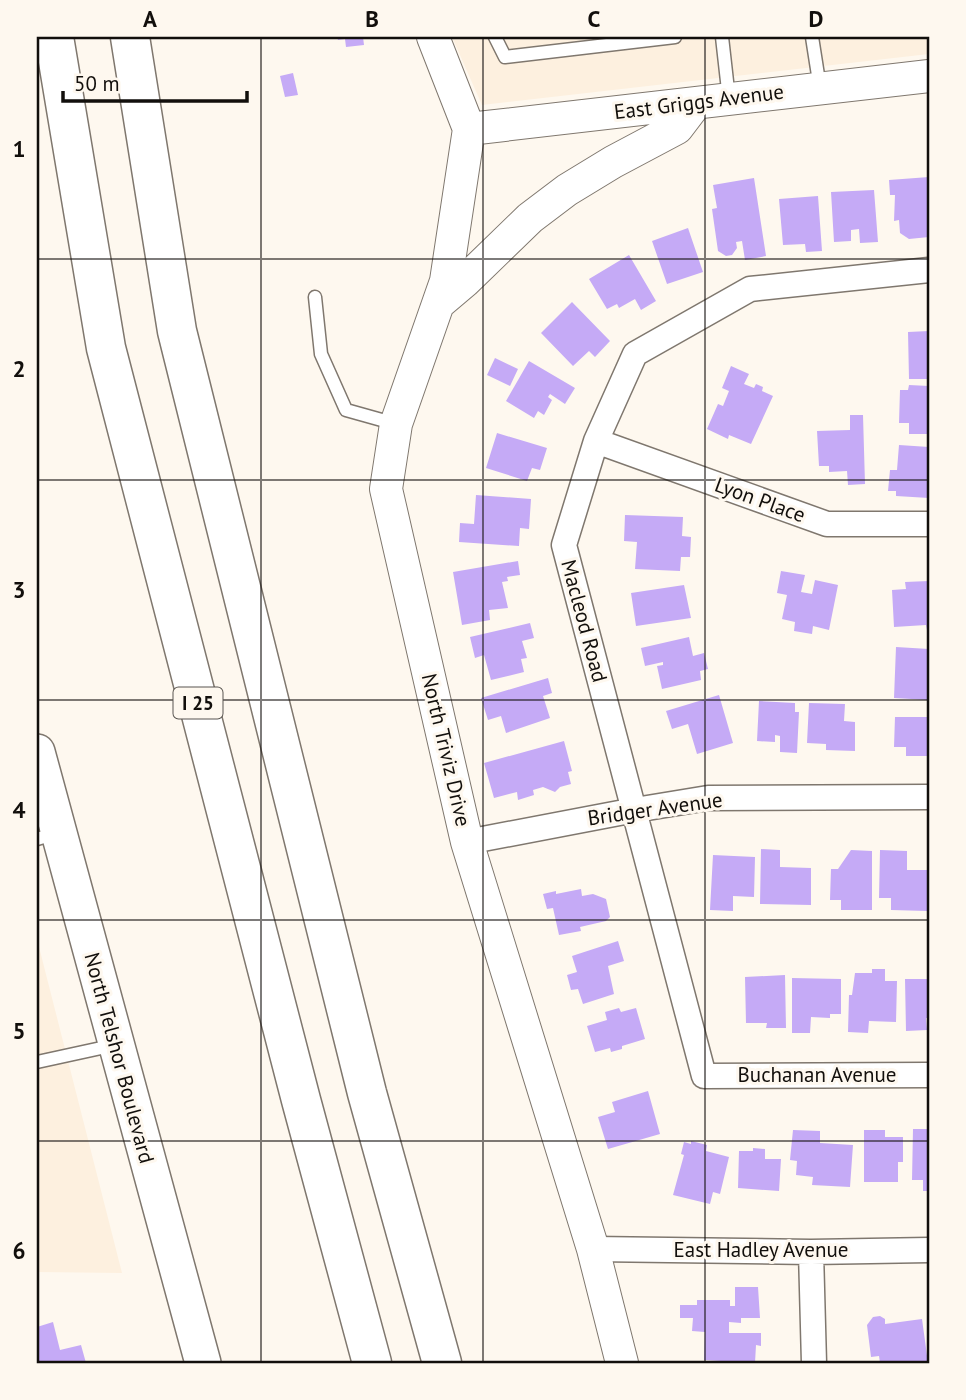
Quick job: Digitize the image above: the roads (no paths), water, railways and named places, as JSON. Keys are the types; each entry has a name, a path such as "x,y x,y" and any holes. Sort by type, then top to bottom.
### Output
{"highway":[{"name":"I 25","path":"54,37 106,348 297,1087 372,1363"},
{"path":"131,43 177,331 368,1093 442,1363"}],"main road":[{"name":"North Telshor Boulevard","path":"37,752 47,836 115,1045 203,1363"}],"street":[{"path":"433,37 469,129"},
{"name":"East Griggs Avenue","path":"469,129 929,76"},
{"path":"439,303 530,218 567,190 677,128 696,103"},
{"name":"North Triviz Drive","path":"469,129 446,281 396,424 386,489 467,842 593,1249 622,1363"},
{"name":"Macleod Road","path":"704,1076 564,545 596,441 635,354 750,289 929,270"},
{"name":"Lyon Place","path":"596,441 827,524 929,524"},
{"name":"Bridger Avenue","path":"467,842 708,798 929,797"},
{"name":"Buchanan Avenue","path":"704,1076 929,1075"},
{"name":"East Hadley Avenue","path":"593,1249 929,1250"},
{"path":"811,1251 814,1363"}],"lane":[{"path":"495,37 505,57 675,37"},
{"path":"722,37 729,99"},
{"path":"812,37 820,89"},
{"path":"315,298 321,354 346,410 396,424"},
{"path":"37,1062 115,1045"}]}
